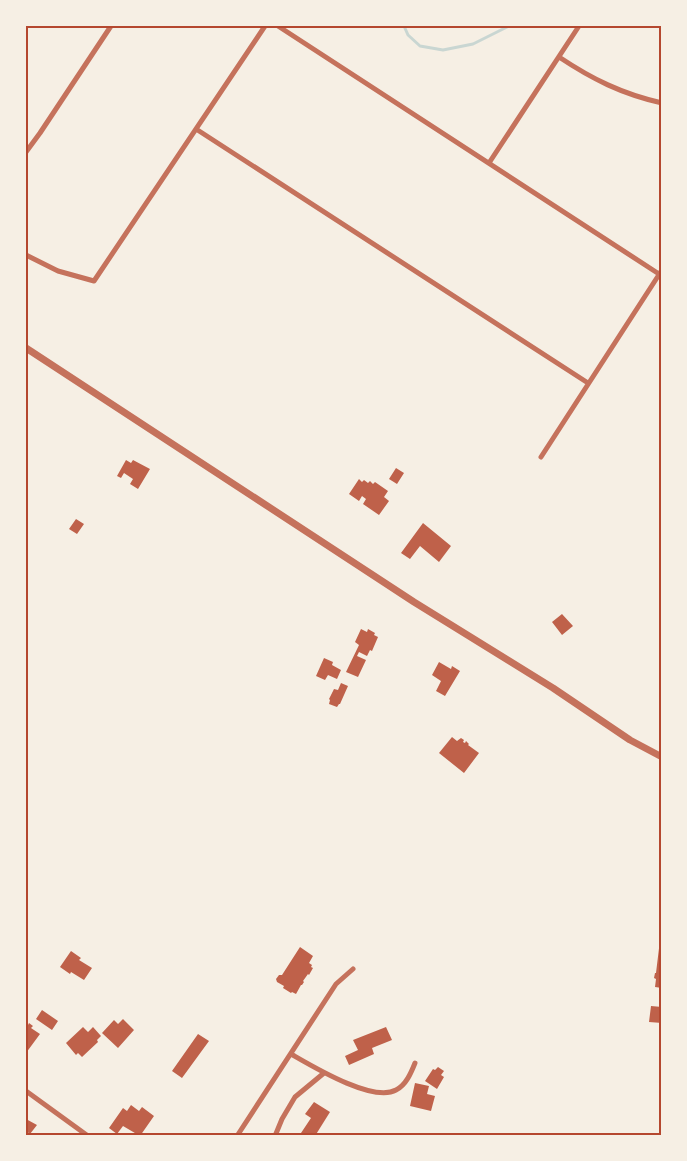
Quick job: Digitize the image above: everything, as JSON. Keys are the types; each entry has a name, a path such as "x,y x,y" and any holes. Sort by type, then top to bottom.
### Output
{"street":[{"path":"26,152 111,26"},
{"path":"27,258 58,271 94,281 265,26"},
{"path":"278,26 661,272 541,457"},
{"path":"489,163 579,26"},
{"path":"559,57 611,87 633,96 662,103"},
{"path":"196,129 588,382"},
{"path":"26,348 414,602 553,688 628,739 662,757"},
{"path":"237,1136 336,984 353,969"},
{"path":"291,1054 324,1073 369,1091 388,1093 397,1089 408,1079 415,1063"},
{"path":"275,1136 295,1097 324,1073"},
{"path":"26,1091 88,1136"}],"building":[{"path":"126,460 131,463 133,460 150,469 138,489 130,484 133,479 124,473 121,478 117,476"},
{"path":"396,468 404,473 397,484 389,479"},
{"path":"359,479 362,482 370,481 373,484 375,482 388,491 384,497 389,501 379,515 363,504 366,499 362,496 359,501 349,494"},
{"path":"76,519 84,524 77,534 69,529"},
{"path":"423,523 451,546 439,562 420,546 410,559 401,553"},
{"path":"562,614 573,626 562,635 552,622"},
{"path":"361,629 367,632 368,629 378,637 372,651 370,650 367,656 359,652 357,656 366,660 358,677 346,672 359,645 355,642"},
{"path":"324,658 333,662 332,665 341,670 337,679 328,675 325,680 316,676"},
{"path":"439,662 460,671 445,696 436,691 441,681 432,675"},
{"path":"341,683 348,686 337,707 329,704 329,699 334,689 338,690"},
{"path":"452,737 457,741 461,738 479,753 464,773 439,753"},
{"path":"660,940 662,941 662,988 655,987 656,979 654,978"},
{"path":"300,947 313,956 309,963 313,968 296,994 283,988 284,986 276,979 282,975"},
{"path":"71,951 81,958 79,960 92,968 84,980 60,967"},
{"path":"651,1006 662,1007 662,1023 649,1022"},
{"path":"42,1010 58,1021 52,1030 36,1019"},
{"path":"123,1019 134,1030 118,1048 102,1033 114,1020 118,1024"},
{"path":"26,1023 33,1026 31,1028 40,1034 26,1053"},
{"path":"83,1027 88,1032 93,1027 101,1036 98,1042 82,1057 78,1053 76,1055 66,1043"},
{"path":"386,1027 392,1040 372,1048 374,1054 349,1065 345,1056 358,1050 353,1040"},
{"path":"198,1034 209,1041 182,1078 172,1071"},
{"path":"438,1067 444,1071 441,1075 444,1077 437,1089 425,1081 433,1069"},
{"path":"415,1083 429,1086 427,1094 435,1096 431,1111 410,1106"},
{"path":"314,1102 330,1112 315,1136 305,1136 301,1133 311,1118 305,1114"},
{"path":"131,1105 139,1111 142,1107 154,1116 140,1136 123,1126 117,1134 109,1128 123,1108 127,1111"},
{"path":"26,1119 37,1125 30,1134 26,1131"}],"waterway":[{"path":"404,26 408,35 420,46 443,50 473,44 509,26"}]}
